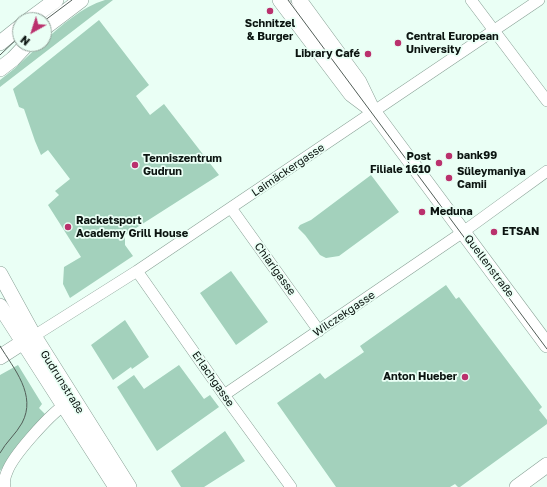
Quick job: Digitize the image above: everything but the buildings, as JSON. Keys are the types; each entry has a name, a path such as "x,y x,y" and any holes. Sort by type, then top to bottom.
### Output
{"street":[{"path":"40,12 56,0"},
{"path":"52,22 81,0"},
{"name":"Quellenstraße","path":"280,0 351,94 373,111"},
{"name":"Quellenstraße","path":"299,0 359,82 373,111 547,345"},
{"path":"471,0 547,101"},
{"name":"Laimäckergasse","path":"28,339 137,271 539,0"},
{"path":"0,43 12,33"},
{"path":"0,69 20,52"},
{"name":"Wilczekgasse","path":"224,395 463,232 547,171"},
{"name":"Chiarigasse","path":"231,208 319,331"},
{"name":"Erlachgasse","path":"137,271 224,395 292,487"},
{"name":"Gudrunstraße","path":"0,274 28,339 63,406 116,487"},
{"name":"Gudrunstraße","path":"0,306 28,339 129,487"},
{"path":"0,357 28,339"},
{"path":"5,487 7,471 16,457 49,418 63,406"},
{"path":"517,487 547,465"}],"green space":[{"path":"105,0 113,0 52,47 52,34 80,12"},
{"name":"Tenniszentrum Gudrun","path":"99,20 149,85 136,96 150,115 164,104 219,175 125,235 125,245 133,256 70,298 63,284 64,267 81,257 48,205 59,195 55,191 70,179 48,150 41,155 24,109 19,107 13,89"},
{"path":"32,52 45,52 0,87 0,80"},
{"path":"371,175 399,212 339,256 326,258 320,255 298,228 300,225 311,220"},
{"path":"231,271 268,322 236,345 200,293"},
{"path":"446,285 456,299 459,297 542,407 539,410 547,420 547,424 460,487 455,484 450,487 336,487 277,403 320,373 325,379 364,352 360,346"},
{"path":"125,320 149,357 132,369 131,367 113,380 91,345"},
{"path":"18,365 42,404 39,408 45,414 0,471 0,375"},
{"path":"179,365 204,399 210,395 219,407 157,451 117,387 134,375 144,389"},
{"path":"225,431 245,461 204,487 181,487 171,471"}],"tram line":[{"path":"52,15 72,0"},
{"path":"288,0 547,349"},
{"path":"0,55 12,44"},
{"path":"0,346 22,383 27,402 26,413 22,423 0,453"}],"place":[{"name":"Schnitzel & Burger","path":"270,11"},
{"name":"Central European University","path":"398,43"},
{"name":"Library Café","path":"368,54"},
{"name":"bank99","path":"449,156"},
{"name":"Post Filiale 1610","path":"439,163"},
{"name":"Tenniszentrum Gudrun","path":"135,165"},
{"name":"Süleymaniya Camii","path":"449,178"},
{"name":"Meduna","path":"422,212"},
{"name":"Racketsport Academy Grill House","path":"68,227"},
{"name":"ETSAN","path":"494,232"},
{"name":"Anton Hueber","path":"465,377"}]}
